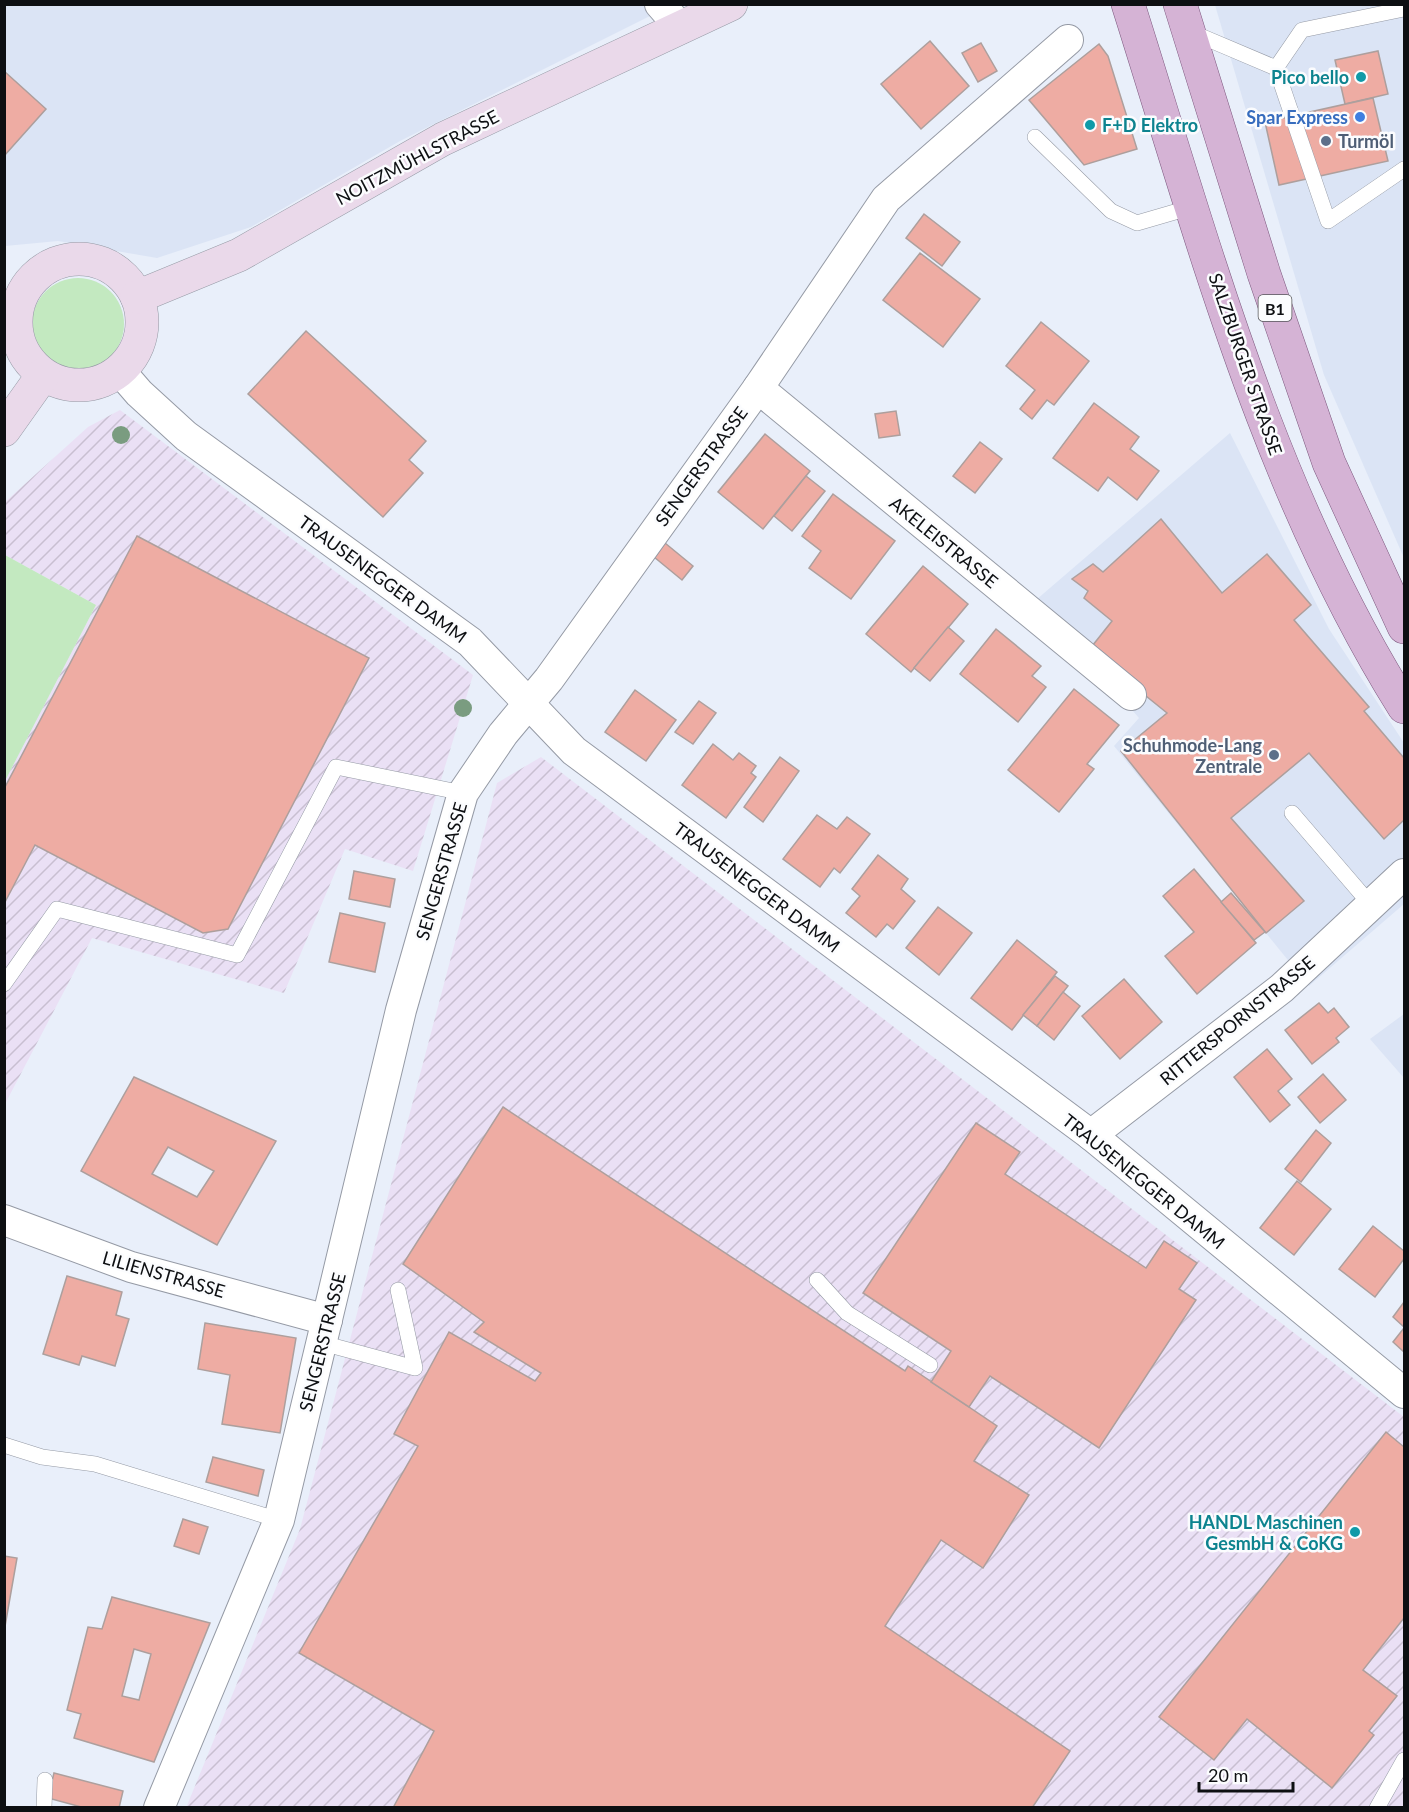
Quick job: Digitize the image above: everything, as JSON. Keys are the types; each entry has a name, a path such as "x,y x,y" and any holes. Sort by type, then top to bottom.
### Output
{"main road":[{"name":"NOITZMÜHLSTRASSE","path":"137,297 238,255 443,139 731,4"},
{"name":"SALZBURGER STRASSE","path":"1128,4 1192,207 1269,435 1329,574 1404,707"},
{"name":"B1","path":"1184,18 1264,274 1329,463 1404,627"},
{"path":"78,259 102,263 123,277 137,297 143,323 136,349 120,371 96,384 69,385 43,375 24,354 16,328 12,296 54,264 78,259"},
{"path":"4,430 43,375"}],"street":[{"path":"660,4 681,28"},
{"name":"SENGERSTRASSE","path":"159,1808 279,1520 401,1010 463,793 503,734 529,702 758,388 886,199 1068,40"},
{"name":"TRAUSENEGGER DAMM","path":"120,371 186,436 470,642 574,751 1091,1136 1404,1394"},
{"name":"AKELEISTRASSE","path":"758,388 1131,695"},
{"name":"RITTERSPORNSTRASSE","path":"1091,1136 1282,988 1404,874"},
{"name":"LILIENSTRASSE","path":"4,1220 131,1267 324,1331"}],"lane":[{"path":"1276,68 1302,30 1404,9"},
{"path":"1184,18 1276,68 1328,221 1404,169"},
{"path":"1035,137 1111,212 1137,223 1192,207"},
{"path":"4,984 57,909 237,956 336,767 463,793"},
{"path":"1292,813 1371,905"},
{"path":"817,1280 847,1313 930,1365"},
{"path":"324,1331 415,1368 398,1290"},
{"path":"4,1444 42,1457 95,1464 279,1520"},
{"path":"1377,1808 1404,1761"},
{"path":"44,1808 45,1780"}],"shaded area":[{"path":"5,5 672,5 400,141 251,227 157,258 58,241 5,246"},
{"path":"1215,5 1404,5 1404,558 1324,375"},
{"path":"120,410 473,675 413,871 345,849 284,993 92,938 5,1104 5,781 96,605 5,555 5,502 88,427"},
{"path":"1230,433 1329,629 1404,743 1404,904 1309,986 1114,746 1139,718 1036,600"},
{"path":"541,757 1404,1417 1404,1807 186,1808 300,1529 497,783"},
{"path":"1404,1014 1404,1078 1370,1039"}],"green space":[{"path":"78,278 95,282 110,292 120,307 124,324 120,341 110,356 95,366 78,370 61,366 46,356 36,341 32,324 36,307 46,292 61,282"},
{"path":"5,555 96,605 5,781"}],"building":[{"path":"930,41 969,86 921,129 881,84"},
{"path":"981,43 997,71 978,82 962,53"},
{"name":"F+D Elektro","path":"1099,44 1108,56 1137,149 1084,165 1029,100"},
{"name":"Pico bello","path":"1378,51 1388,94 1345,104 1335,60"},
{"path":"4,71 46,109 4,156"},
{"name":"Turmöl","path":"1373,98 1388,161 1279,185 1265,122"},
{"path":"924,214 960,242 942,266 906,238"},
{"path":"920,253 980,299 943,347 883,300"},
{"path":"1041,322 1089,361 1054,405 1047,400 1032,419 1020,409 1035,390 1006,366"},
{"path":"306,331 426,441 409,460 423,473 383,517 248,394"},
{"path":"1094,403 1139,437 1130,449 1159,471 1137,500 1108,477 1098,491 1053,458"},
{"path":"896,411 900,435 879,438 875,414"},
{"path":"765,434 810,471 763,529 718,492"},
{"path":"980,442 1002,459 975,493 953,476"},
{"path":"806,476 825,491 792,531 774,516"},
{"path":"833,494 895,541 851,599 809,568 821,551 802,536"},
{"path":"1161,519 1222,593 1267,554 1311,605 1294,620 1369,707 1364,711 1404,758 1404,820 1384,839 1309,753 1231,818 1304,901 1266,933 1121,751 1167,713 1089,650 1112,621 1084,598 1088,591 1072,579 1093,564 1103,572"},
{"path":"137,536 369,658 228,929 203,933 35,845 4,904 4,789"},
{"path":"665,543 693,566 682,580 654,557"},
{"path":"923,566 968,604 911,672 866,634"},
{"path":"948,627 964,641 930,681 914,668"},
{"path":"996,629 1041,666 1032,676 1046,687 1018,722 960,674"},
{"path":"1074,689 1119,725 1087,764 1094,769 1059,812 1008,770"},
{"path":"635,690 676,720 646,761 605,732"},
{"path":"699,701 716,713 693,744 675,732"},
{"path":"713,744 733,760 739,753 756,766 751,773 756,777 726,818 682,785"},
{"path":"780,757 799,771 763,822 744,807"},
{"path":"817,815 837,829 847,817 870,834 840,873 834,868 820,887 783,859"},
{"path":"878,855 908,879 901,889 915,901 893,929 887,924 876,937 846,913 860,896 852,889"},
{"path":"1194,869 1256,943 1197,994 1165,956 1194,932 1163,896"},
{"path":"354,871 395,879 390,907 349,899"},
{"path":"1231,893 1265,932 1254,940 1221,902"},
{"path":"938,907 972,933 939,975 906,948"},
{"path":"340,913 385,923 375,972 329,962"},
{"path":"1017,940 1057,972 1012,1030 971,998"},
{"path":"1055,976 1068,986 1037,1026 1023,1015"},
{"path":"1124,979 1162,1022 1120,1059 1082,1016"},
{"path":"1063,992 1080,1006 1054,1040 1037,1026"},
{"path":"1319,1003 1328,1013 1334,1008 1349,1027 1336,1038 1339,1042 1312,1064 1285,1030"},
{"path":"1267,1049 1292,1079 1278,1091 1290,1105 1270,1122 1234,1077"},
{"path":"1323,1074 1346,1100 1320,1123 1298,1097"},
{"path":"134,1077 276,1141 217,1245 81,1171","holes":["168,1147 214,1171 197,1197 152,1174"]},
{"path":"503,1107 905,1371 908,1366 997,1426 974,1461 1029,1495 983,1568 941,1540 885,1626 1070,1751 1032,1808 393,1808 434,1731 299,1653 418,1446 394,1434 449,1332 535,1381 541,1373 474,1332 484,1322 403,1264"},
{"path":"976,1123 1020,1152 1005,1174 1146,1268 1164,1241 1197,1263 1179,1289 1196,1300 1099,1448 990,1376 969,1407 931,1382 951,1351 863,1293"},
{"path":"1316,1130 1331,1143 1301,1182 1285,1169"},
{"path":"1297,1181 1331,1209 1294,1255 1260,1228"},
{"path":"1373,1226 1404,1251 1404,1259 1375,1297 1339,1269"},
{"path":"67,1276 122,1292 116,1315 129,1319 115,1366 82,1356 79,1365 43,1354"},
{"path":"1404,1302 1404,1327 1393,1317"},
{"path":"205,1323 296,1338 280,1433 222,1424 230,1375 198,1369"},
{"path":"1404,1328 1404,1352 1393,1342"},
{"name":"HANDL Maschinen GesmbH & CoKG","path":"1386,1432 1404,1447 1404,1618 1363,1670 1397,1696 1369,1731 1374,1735 1332,1788 1247,1719 1214,1760 1159,1717"},
{"path":"213,1457 264,1470 258,1496 206,1482"},
{"path":"183,1519 208,1527 199,1554 174,1546"},
{"path":"4,1556 17,1558 4,1632"},
{"path":"112,1597 210,1623 154,1762 74,1738 81,1714 67,1710 88,1627 102,1629","holes":["134,1649 151,1654 139,1700 122,1696"]},
{"path":"54,1773 123,1791 119,1808 85,1808 48,1798"}],"place":[{"name":"Pico bello","path":"1361,77"},
{"name":"Spar Express","path":"1360,117"},
{"name":"F+D Elektro","path":"1090,125"},
{"name":"Turmöl","path":"1326,141"},
{"name":"Schuhmode-Lang Zentrale","path":"1274,755"},
{"name":"HANDL Maschinen GesmbH & CoKG","path":"1355,1532"}]}
